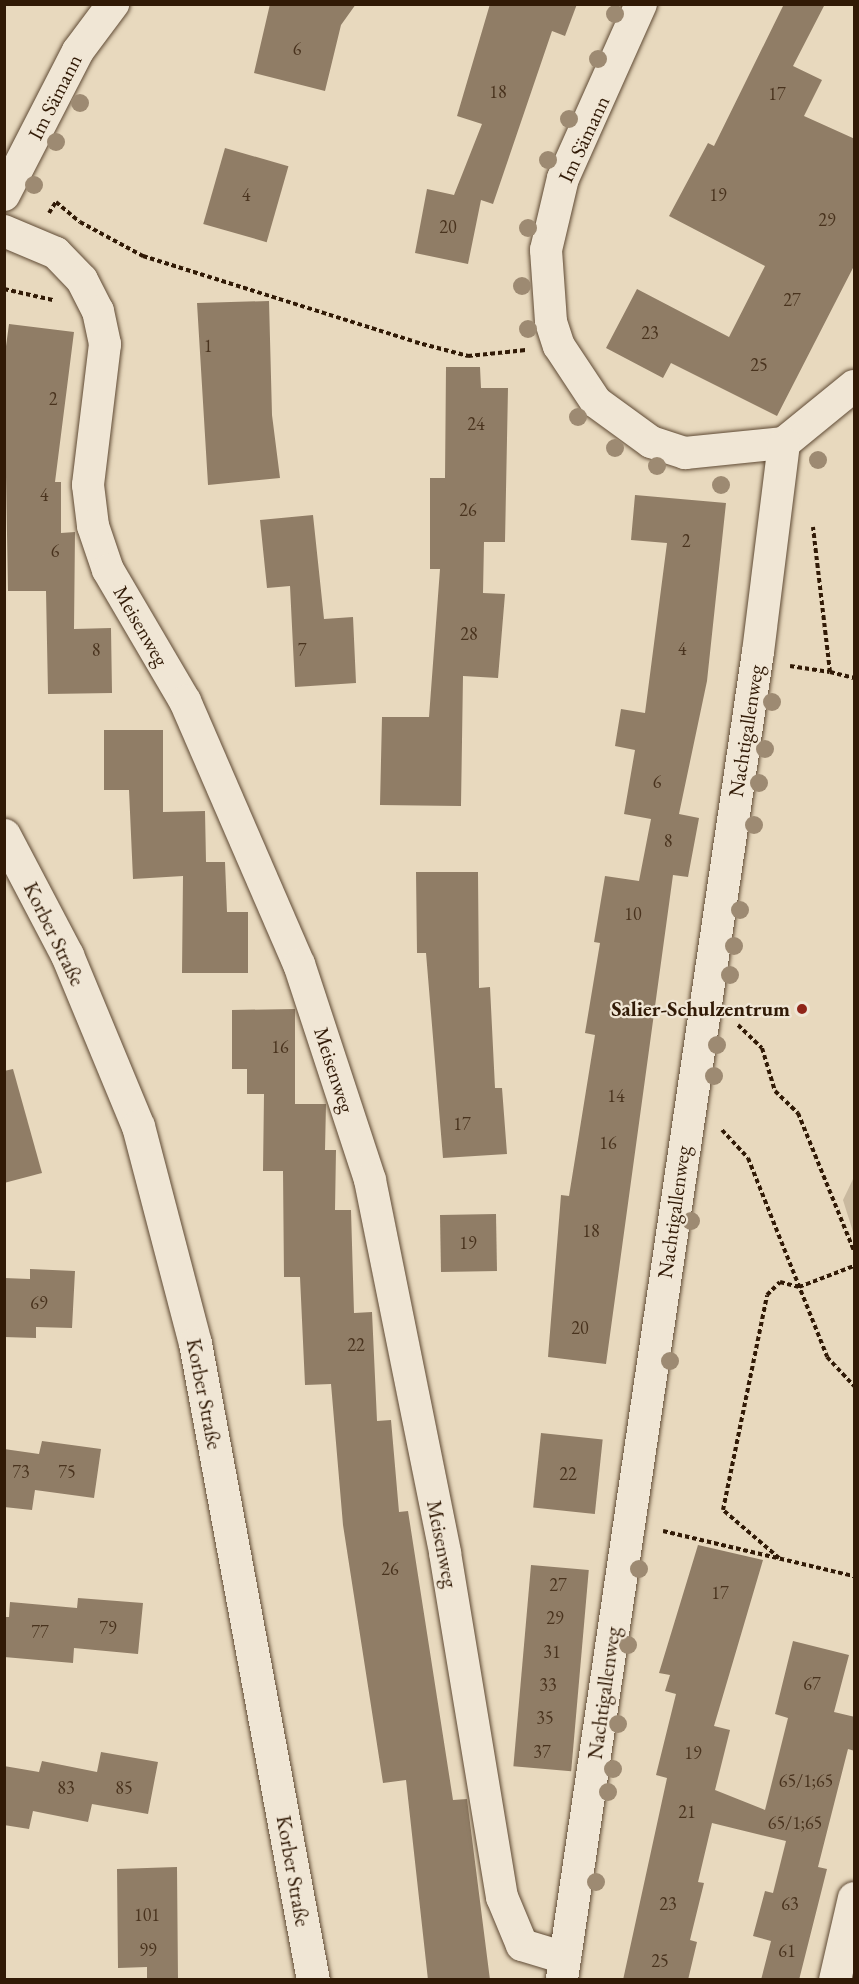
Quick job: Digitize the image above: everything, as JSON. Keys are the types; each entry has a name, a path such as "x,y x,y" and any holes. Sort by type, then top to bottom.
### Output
{"street":[{"name":"Im Sämann","path":"4,195 78,51 113,4"},
{"name":"Im Sämann","path":"641,4 563,178 546,250 550,322 560,346 596,402 651,442 703,453 784,443"},
{"name":"Meisenweg","path":"4,231 56,253 82,279 98,310 105,344 88,484 93,526 108,570 185,701 299,964 370,1180 445,1553 502,1897 522,1945 564,1969"},
{"path":"784,443 855,386"},
{"name":"Nachtigallenweg","path":"564,1969 784,443"},
{"name":"Korber Straße","path":"4,836 67,955 138,1126 195,1343 313,1980"},
{"path":"835,1980 855,1898"}],"path":[{"path":"80,222 143,256 415,342 468,356 560,346"},
{"path":"813,527 830,672"},
{"path":"790,666 855,678"},
{"path":"733,1020 762,1048 775,1091 798,1113 855,1251"},
{"path":"687,1121 717,1126 748,1158 827,1357 855,1386"},
{"path":"779,1558 723,1510 767,1296 780,1282 799,1287 855,1266"},
{"path":"656,1529 855,1576"}],"shaded area":[{"path":"854,1177 854,1235 843,1200"}],"building":[{"path":"270,4 356,4 341,25 325,91 254,73"},
{"path":"490,4 577,4 565,36 552,31 493,204 481,200 468,264 415,253 427,189 454,195 482,124 457,116"},
{"path":"784,4 825,4 793,66 822,80 804,116 855,139 855,264 777,416 671,363 663,378 606,348 637,289 729,337 765,266 669,216 708,143 714,146"},
{"path":"225,148 288,166 267,242 203,224"},
{"path":"269,301 272,415 280,478 208,485 197,303"},
{"path":"9,324 74,332 55,482 61,482 61,533 75,532 74,629 111,628 112,693 48,694 46,591 8,591 4,361"},
{"path":"446,367 480,367 481,388 508,388 505,542 484,542 483,593 505,594 498,678 463,676 461,806 380,805 382,717 429,717 440,569 430,569 430,478 445,478"},
{"path":"635,495 726,503 707,681 679,814 699,818 688,877 673,875 606,1364 548,1357 561,1195 569,1196 595,1035 585,1033 600,943 594,942 605,876 639,881 651,819 624,814 635,750 615,746 621,709 645,713 667,543 631,540"},
{"path":"313,515 324,619 353,617 356,683 295,687 290,586 267,588 260,520"},
{"path":"104,730 163,730 163,812 205,811 206,862 225,862 227,912 248,912 248,973 182,973 183,876 133,879 129,790 104,790"},
{"path":"416,872 478,872 479,988 490,987 495,1088 502,1088 507,1154 443,1158 426,953 417,953"},
{"path":"295,1009 295,1104 326,1104 325,1150 336,1150 335,1210 351,1210 354,1313 372,1312 377,1421 391,1420 399,1512 408,1511 453,1800 467,1799 490,1980 428,1980 406,1780 383,1783 343,1525 331,1384 305,1385 300,1277 284,1277 283,1171 263,1171 264,1094 247,1094 247,1069 232,1069 232,1010"},
{"path":"13,1069 42,1173 4,1183 4,1071"},
{"path":"496,1214 497,1271 441,1272 440,1215"},
{"path":"30,1269 75,1271 72,1328 36,1327 36,1338 4,1337 4,1278 30,1279"},
{"path":"541,1433 603,1439 595,1514 533,1508"},
{"path":"42,1441 101,1449 94,1498 35,1490 32,1510 4,1507 4,1449 39,1454"},
{"path":"698,1545 763,1560 714,1726 730,1730 715,1790 765,1810 788,1718 775,1714 793,1641 849,1655 834,1712 855,1717 855,1751 848,1749 818,1867 827,1869 799,1980 761,1980 771,1941 753,1936 765,1891 773,1893 786,1841 712,1823 698,1882 704,1883 690,1940 697,1942 688,1980 623,1980 667,1778 656,1775 676,1694 665,1691 670,1675 659,1673"},
{"path":"531,1565 589,1570 571,1771 513,1766"},
{"path":"78,1598 143,1603 138,1654 74,1648 73,1663 4,1657 4,1617 9,1617 10,1602 77,1608"},
{"path":"101,1752 158,1762 148,1814 92,1804 88,1822 33,1811 29,1829 4,1825 4,1766 39,1772 42,1761 97,1772"},
{"path":"177,1867 178,1980 147,1980 147,1967 118,1968 117,1869"}],"place":[{"name":"Salier-Schulzentrum","path":"802,1009"}]}
